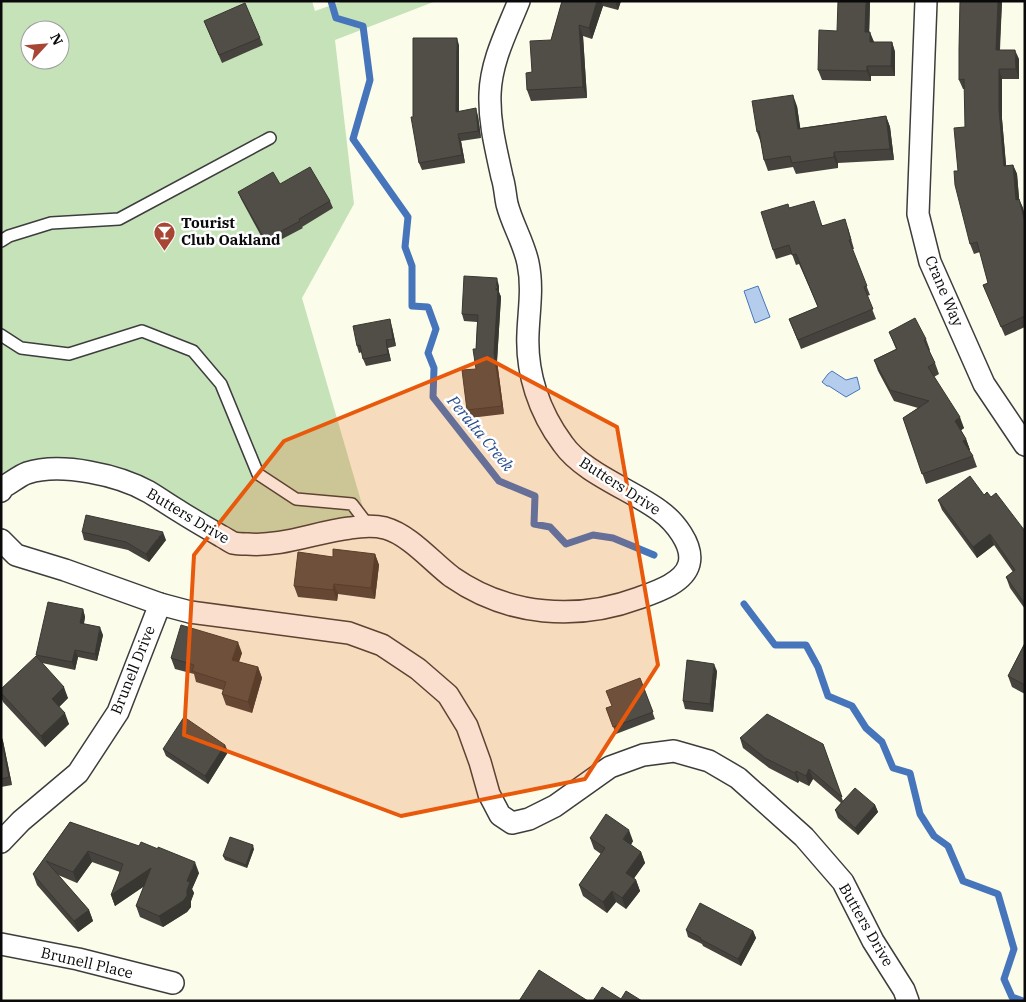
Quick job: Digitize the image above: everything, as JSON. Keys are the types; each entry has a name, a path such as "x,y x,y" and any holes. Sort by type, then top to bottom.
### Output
{"street":[{"name":"Butters Drive","path":"1,491 27,474 60,469 100,473 147,490 196,522 233,543 260,545 278,543 329,531 368,526 388,528 419,548 452,576 474,590 510,604 542,611 575,613 622,604 655,592 681,578 690,563 688,547 677,527 660,511 575,458 563,445 539,403 529,371 528,335 532,294 528,260 507,205 492,136 490,113 493,67 519,1"},
{"name":"Crane Way","path":"926,1 918,214 930,262 984,384 1025,445"},
{"name":"Butters Drive","path":"1,540 16,555 65,570 160,604 190,612 348,633 382,645 418,669 448,696 467,726 489,794 500,816 512,823 529,819 555,806 610,767 643,755 674,751 709,761 738,778 804,837 843,882 873,941 904,990 908,1001"},
{"name":"Brunell Drive","path":"1,842 21,821 78,773 118,712 160,604"},
{"name":"Brunell Place","path":"1,944 173,983"}],"lane":[{"path":"1,241 9,236 51,224 119,219 270,138"},
{"path":"1,335 21,348 70,354 142,331 194,352 221,384 258,474 296,499 352,504 368,526"}],"highlighted area":[{"path":"487,358 617,427 658,665 585,779 401,816 184,735 194,555 284,441"}],"green space":[{"name":"Tourist Club Oakland","path":"1,1 312,1 315,11 343,1 436,1 335,40 354,204 302,298 368,525 260,545 100,473 1,483"}],"water":[{"path":"758,286 770,317 755,323 744,291"},
{"path":"832,371 846,380 857,377 860,389 846,397 827,386 822,382"}],"building":[{"path":"562,1 597,1 589,28 579,25 583,87 527,90 526,73 532,72 530,41 551,40"},
{"path":"838,1 866,1 865,32 870,32 870,42 892,42 891,66 867,66 867,71 818,70 819,30 837,31"},
{"path":"960,1 998,1 996,50 1015,50 1016,69 999,69 999,110 1004,166 1013,165 1016,200 1019,199 1025,222 1025,316 1001,327 983,285 988,283 977,242 970,244 955,185 954,171 958,171 954,128 965,127 964,79 959,80"},
{"path":"245,3 260,38 219,55 204,21"},
{"path":"413,38 457,38 456,112 476,108 478,131 458,134 462,155 419,163 411,117 413,117"},
{"path":"793,95 798,129 886,116 890,149 834,152 834,157 792,163 790,156 764,160 752,101"},
{"path":"310,167 330,201 299,219 300,221 265,240 238,192 273,172 280,184"},
{"path":"814,201 822,226 845,219 851,240 849,240 867,286 864,287 873,309 798,340 789,319 818,307 796,254 792,255 789,245 773,250 761,212 788,204 789,208"},
{"path":"464,276 497,278 494,353 502,406 467,410 462,370 476,369 473,349 476,349 478,315 462,314"},
{"path":"915,318 926,339 924,340 935,363 928,367 960,417 955,421 966,439 963,441 973,456 922,474 903,418 929,401 890,390 874,360 897,349 889,332"},
{"path":"390,319 393,339 386,340 388,354 363,359 360,345 357,346 353,326"},
{"path":"970,476 984,495 987,492 991,497 996,493 1025,531 1025,604 1006,577 1015,570 990,534 973,547 938,500"},
{"path":"86,515 163,532 146,554 126,542 82,532"},
{"path":"333,549 375,554 371,588 334,584 333,590 294,586 298,552 333,557"},
{"path":"48,602 83,609 80,623 100,627 95,654 75,650 72,662 36,655"},
{"path":"181,625 238,642 232,660 258,667 248,702 222,694 226,682 192,671 194,665 171,658"},
{"path":"1025,643 1025,685 1008,676"},
{"path":"36,656 64,687 52,699 65,713 41,736 1,693 1,689"},
{"path":"687,660 714,664 710,704 683,701"},
{"path":"640,678 653,712 613,727 606,708 612,706 606,691"},
{"path":"767,714 823,744 842,797 809,769 806,776 796,771 795,773 765,758 740,738"},
{"path":"184,717 225,745 205,776 163,749"},
{"path":"1,737 9,777 1,779"},
{"path":"855,788 875,805 855,828 835,810"},
{"path":"606,814 629,830 623,839 641,852 626,873 636,880 622,898 612,891 603,902 579,885 605,848 590,838"},
{"path":"70,822 139,846 141,842 158,849 158,847 195,862 187,881 190,882 187,896 183,901 159,916 136,906 151,868 111,895 123,864 88,851 73,872 46,861 89,910 74,921 33,874"},
{"path":"230,837 253,845 246,865 223,856"},
{"path":"700,903 753,931 738,959 686,930"},
{"path":"539,970 588,1001 519,1001"},
{"path":"602,987 621,999 626,991 642,1001 593,1001"}],"waterway":[{"name":"Peralta Creek","path":"331,1 336,18 363,26 370,80 353,139 408,217 405,247 412,266 412,306 428,307 436,329 428,353 434,368 433,397 499,481 535,496 534,524 550,527 566,544 593,535 613,538 654,555"},
{"name":"Peralta Creek","path":"744,604 775,645 806,645 818,667 828,696 852,706 866,728 882,742 893,768 910,773 920,814 934,836 948,846 963,881 998,894 1014,949 1004,979 1012,997 1023,1001"}],"place":[{"name":"Tourist Club Oakland","path":"165,251"}]}
